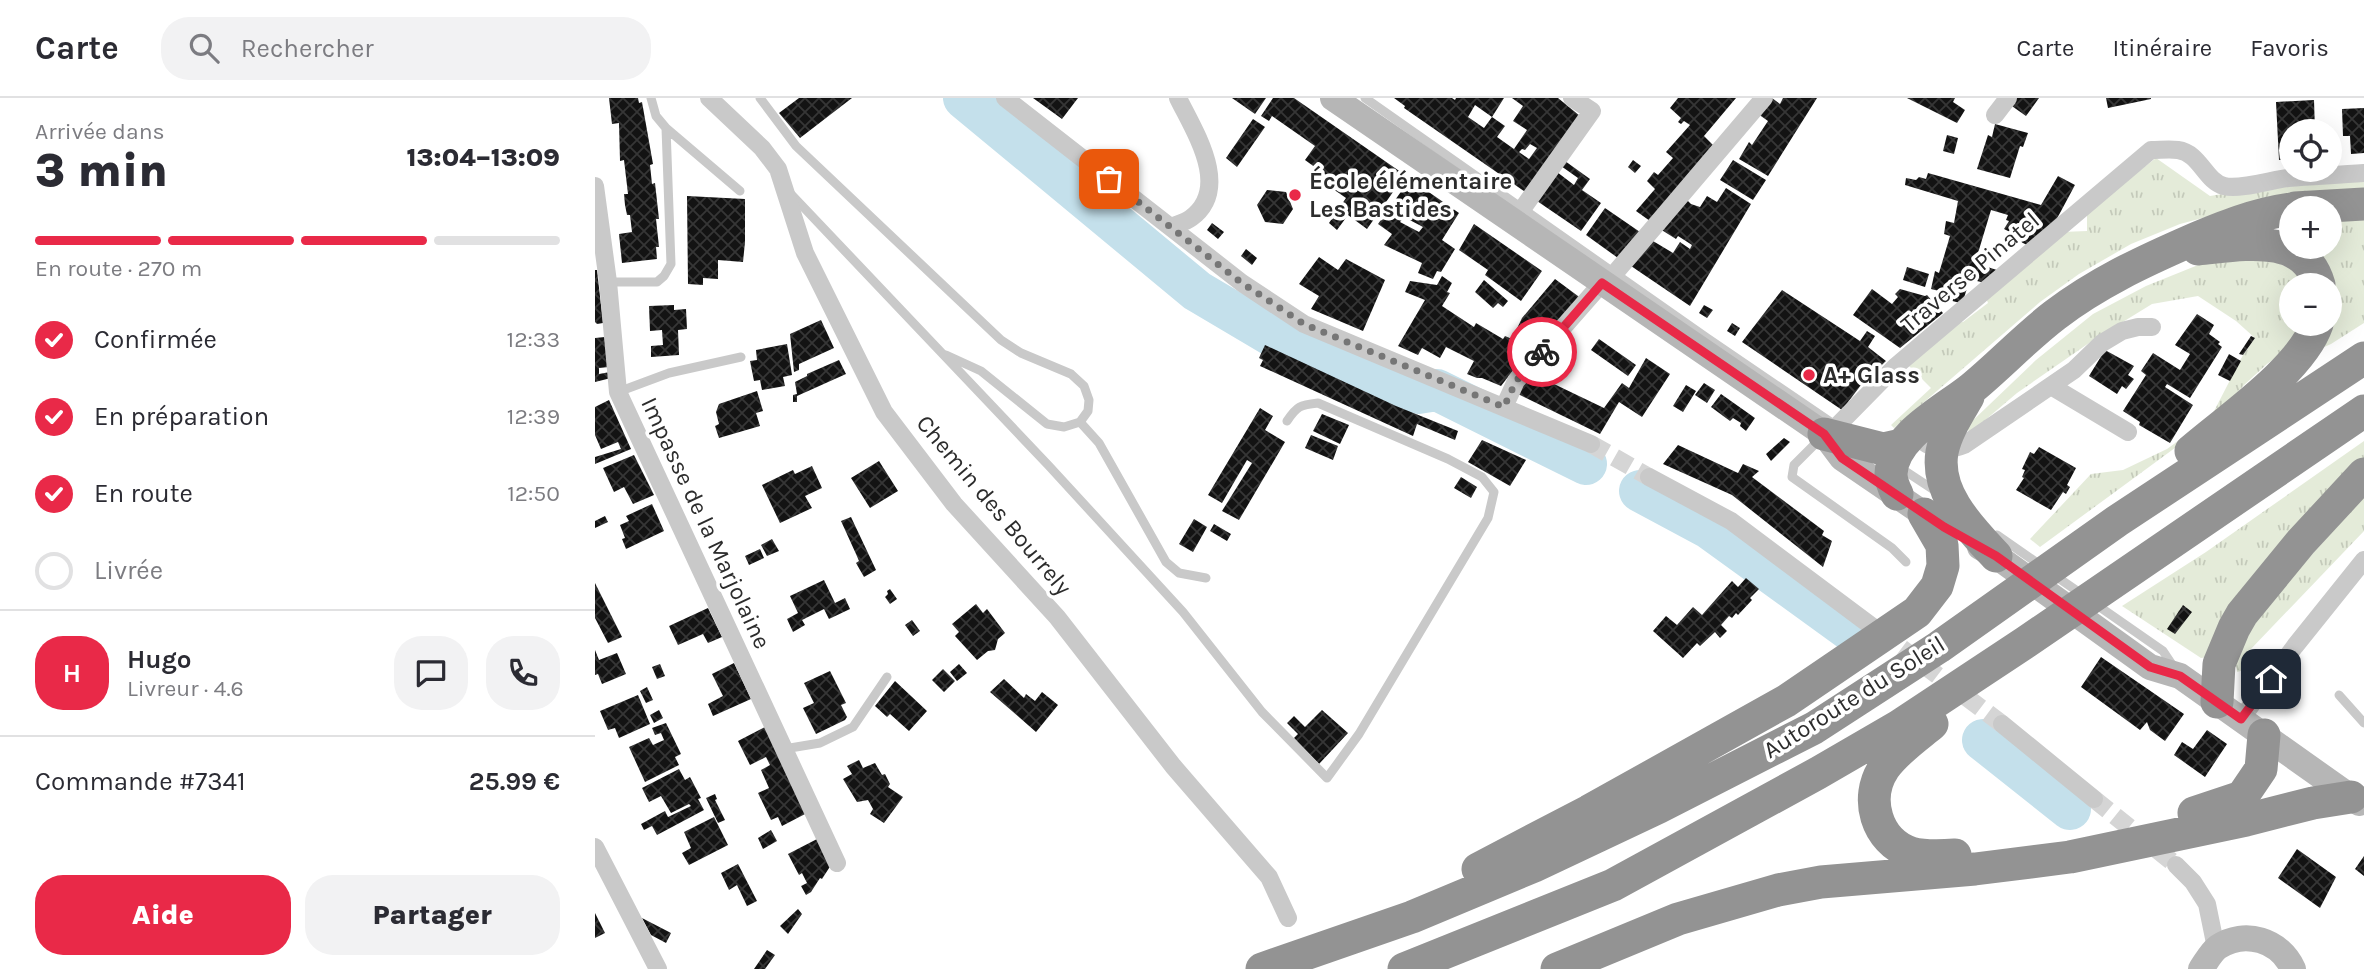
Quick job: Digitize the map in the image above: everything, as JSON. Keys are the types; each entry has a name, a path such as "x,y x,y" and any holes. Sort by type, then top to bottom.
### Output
{"highway":[{"path":"2342,206 2364,204"},
{"path":"1897,494 1891,478 1894,447 1973,387 2075,300 2138,264 2165,252 2233,223 2279,211"},
{"path":"2165,252 2256,243 2276,245 2307,261 2315,273"},
{"path":"2113,518 2274,381 2304,349 2311,336"},
{"name":"Autoroute du Soleil","path":"1262,969 1412,917 1534,866 1671,801 1814,728 1939,646 2113,518 2364,358"},
{"path":"1329,946 1589,811 1786,701 1917,612 1937,586 1943,566 1942,545 1951,512 1944,480 1943,450 1949,431 1973,387"},
{"name":"Autoroute du Soleil","path":"1404,969 1613,885 1842,760 1899,726 2026,642 2364,411"},
{"path":"1831,430 1894,447"},
{"path":"2026,642 1884,769 1875,792 1874,813 1882,830 1898,846 1921,855 1959,854 2095,835 2173,819 2219,806 2242,796 2261,769 2219,664 2242,614 2301,542 2364,474"},
{"path":"1951,512 1991,542"},
{"path":"1557,969 1678,919 1778,890 1821,882 1975,869 2070,857 2313,803 2358,802"}],"main road":[{"path":"1333,98 1518,215 1831,430 1842,458 1897,494 1951,512"},
{"path":"1991,542 2150,667 2180,676 2358,802"},
{"path":"2204,964 2234,939 2255,938 2274,945 2293,966"}],"street":[{"name":"Chemin des Bourrely","path":"709,98 762,148 778,169 806,253 884,412 954,504 1057,617 1173,766 1269,877 1287,918"},
{"path":"1005,98 1242,283 1304,324 1591,444"},
{"path":"1171,227 1191,218 1202,207 1211,187 1206,159 1178,98"},
{"path":"1518,215 1592,111 1571,98"},
{"path":"1504,407 1516,381 1764,98"},
{"path":"1996,115 2008,98"},
{"name":"Traverse Pinatel","path":"1831,430 1896,366 2151,150 2185,152 2223,186 2232,187 2288,178 2364,173"},
{"name":"Impasse de la Marjolaine","path":"595,186 608,282 618,392 837,863"},
{"path":"1894,447 1952,450 1975,439 2074,370 2102,343 2122,331 2152,327"},
{"path":"2051,386 2128,432"},
{"path":"1649,477 1731,521 1874,628"},
{"path":"2241,719 2364,560"},
{"path":"2002,724 2094,799"},
{"path":"595,847 658,969"},
{"path":"2176,865 2193,882 2207,904 2204,964"}],"lane":[{"path":"651,98 656,116 666,128 740,191"},
{"path":"761,98 796,146 1001,340 1021,353 1071,374 1084,386 1089,400 1088,411 1080,422 1064,427 1047,424 981,371 941,353"},
{"path":"1365,98 1518,215"},
{"path":"608,282 657,282 671,264 666,128"},
{"path":"785,187 1183,611 1262,712 1327,778 1359,734 1487,518 1494,492 1482,477 1448,459 1318,403 1302,405 1287,421"},
{"path":"618,392 669,373 741,357"},
{"path":"1080,422 1099,443 1166,562 1179,573 1206,578"},
{"path":"1831,430 1794,465 1792,477 1892,548 1906,562"},
{"path":"1894,447 1951,512"},
{"path":"784,749 820,743 853,727 887,677"},
{"path":"2339,695 2364,723"}],"green space":[{"path":"2156,158 2210,196 2289,183 2364,179 2364,192 2279,196 2279,200 2263,202 2180,224 2131,244 2079,274 2040,302 1894,428 1891,425 1931,388 1908,365 1953,323 1963,322 1988,303 1986,298 2062,232 2087,231 2087,211"},
{"path":"2364,216 2364,323 2322,348 2326,336 2342,336 2342,273 2330,273 2325,259 2342,259 2342,217"},
{"path":"2255,253 2298,272 2279,273 2279,336 2297,336 2288,349 2244,385 2213,420 2040,547 2030,539 2091,474 2123,470 2167,449 2211,417 2243,355 2255,338 2236,321 2198,296 2152,304 2092,341 2017,393 1970,433 1966,427 2036,360 2093,314 2146,286 2208,261"},
{"path":"2364,441 2364,465 2208,657 2201,658 2122,606 2206,552"},
{"path":"2364,496 2364,531 2250,650 2248,669 2237,672 2235,661 2252,622"}],"building":[{"path":"609,98 638,98 639,103 642,102 659,219 656,219 659,247 656,247 657,259 622,263 619,234 632,232 630,215 627,215 625,205 624,194 628,194 624,160 620,161 619,123 612,124"},
{"path":"799,98 852,98 800,138 779,113"},
{"path":"1033,98 1078,98 1062,119"},
{"path":"1232,98 1266,98 1255,114"},
{"path":"1273,98 1294,98 1405,175 1367,229 1348,215 1337,230 1329,223 1346,198 1323,182 1327,176 1305,160 1315,146 1272,116 1269,121 1261,116"},
{"path":"1394,98 1504,98 1492,117 1505,126 1497,137 1514,149 1527,130 1513,121 1523,106 1512,98 1558,98 1580,116 1528,194 1404,108 1405,106","holes":["1475,105 1492,117 1484,128 1468,117","1530,144 1537,148 1529,159 1519,152"]},
{"path":"1678,98 1736,98 1704,136 1714,146 1650,221 1636,211 1655,189 1647,181 1654,172 1658,175 1673,158 1666,152 1690,125 1684,121 1681,124 1678,122 1681,118 1670,108"},
{"path":"1772,98 1780,104 1783,98 1817,98 1768,176 1739,159 1749,142 1752,145 1768,121 1758,114"},
{"path":"1907,98 1955,98 1953,102 1965,110 1957,123"},
{"path":"2013,98 2039,98 2026,116 2009,104"},
{"path":"2106,98 2151,98 2151,99 2108,108"},
{"path":"2314,100 2315,119 2279,119 2279,160 2276,102"},
{"path":"2364,108 2364,153 2351,154 2350,136 2343,136 2342,109"},
{"path":"1253,119 1265,127 1237,167 1226,158"},
{"path":"1995,124 2028,133 2023,147 2020,146 2010,178 1977,169 1988,135 1992,137"},
{"path":"1947,135 1958,138 1954,154 1943,151"},
{"path":"1633,160 1641,166 1635,173 1628,167"},
{"path":"1733,160 1766,180 1753,200 1720,180"},
{"path":"1565,161 1590,179 1582,190 1601,203 1581,231 1537,201 1557,172 1574,185 1578,178 1561,166"},
{"path":"1928,173 2041,205 2058,176 2075,185 2053,226 2029,246 2013,238 2014,234 2004,229 2009,221 2006,220 2008,215 1991,210 1975,263 2000,271 1984,283 1970,279 1960,303 1941,298 1943,292 1931,289 1935,271 1939,273 1950,236 1944,234 1946,221 1954,223 1958,201 1905,185 1906,178 1926,179"},
{"path":"1410,179 1459,213 1442,240 1455,249 1441,272 1437,271 1433,279 1418,273 1422,263 1384,245 1392,234 1378,224","holes":["1404,217 1423,227 1419,232 1400,222"]},
{"path":"1726,188 1751,204 1690,306 1631,266 1653,241 1673,253 1680,242 1690,249 1692,245 1660,229 1686,199 1700,207 1707,196 1717,202"},
{"path":"1267,190 1286,192 1293,209 1283,224 1265,222 1257,205"},
{"path":"687,196 745,199 743,262 718,260 718,279 703,278 703,285 688,284"},
{"path":"1605,208 1640,232 1618,258 1586,235"},
{"path":"1212,223 1224,232 1218,239 1207,230"},
{"path":"1474,224 1542,271 1521,301 1485,275 1488,270 1459,250"},
{"path":"1246,249 1257,258 1252,265 1241,256"},
{"path":"1319,257 1338,270 1346,259 1385,280 1363,331 1311,309 1319,296 1299,284"},
{"path":"1907,267 1929,274 1925,287 1903,280"},
{"path":"595,270 603,323 597,324 595,322"},
{"path":"1442,276 1452,283 1447,292 1450,293 1442,306 1474,327 1476,323 1503,339 1505,336 1512,339 1522,318 1555,279 1582,299 1537,350 1531,346 1525,360 1522,359 1501,386 1467,374 1474,361 1446,347 1440,358 1422,348 1418,355 1398,346 1425,300 1405,292 1410,281 1437,285"},
{"path":"1484,280 1508,301 1503,307 1498,303 1493,308 1475,292"},
{"path":"1872,289 1892,304 1900,289 1927,295 1943,313 1900,348 1853,315"},
{"path":"1782,290 1860,341 1867,331 1875,336 1868,347 1886,361 1861,385 1842,410 1742,342"},
{"path":"674,305 674,310 686,309 687,329 678,330 679,355 651,357 651,346 663,345 662,330 650,331 649,306"},
{"path":"1704,305 1713,310 1707,318 1699,313"},
{"path":"2197,314 2214,325 2209,334 2220,342 2218,344 2222,347 2190,398 2167,384 2165,387 2193,405 2170,443 2139,425 2140,422 2123,411 2146,375 2141,371 2153,353 2180,370 2190,354 2175,345"},
{"path":"821,320 834,348 799,364 799,370 794,372 790,334"},
{"path":"1732,323 1740,328 1735,336 1727,331"},
{"path":"2251,336 2255,338 2243,355 2239,354"},
{"path":"605,337 609,367 599,368 599,374 610,372 611,378 595,382 595,338"},
{"path":"1599,339 1636,365 1628,376 1591,350"},
{"path":"787,344 792,375 783,377 785,386 762,390 760,380 754,381 750,361 757,360 756,350"},
{"path":"1265,345 1396,406 1458,431 1455,440 1417,424 1413,436 1260,366 1263,360 1259,358"},
{"path":"2105,350 2134,366 2128,375 2134,379 2126,389 2122,386 2117,394 2089,376"},
{"path":"2229,354 2241,361 2230,381 2218,375"},
{"path":"1646,358 1670,374 1642,417 1619,402 1600,434 1518,394 1529,372 1535,375 1539,367 1557,376 1554,384 1604,408 1622,383 1629,388"},
{"path":"839,360 846,374 797,396 797,402 793,402 793,395 797,394 795,382"},
{"path":"1704,383 1715,390 1707,403 1695,395"},
{"path":"1686,385 1696,391 1683,412 1673,406"},
{"path":"757,391 763,411 756,413 760,426 719,438 715,426 719,424 716,412 719,404"},
{"path":"1721,394 1755,418 1746,431 1740,426 1741,423 1733,418 1730,421 1711,407"},
{"path":"609,400 631,449 595,464 595,457 621,449 618,442 601,449 595,435 595,407"},
{"path":"1260,408 1273,416 1265,430 1285,442 1239,520 1222,511 1252,463 1247,460 1222,503 1208,495"},
{"path":"1322,414 1349,425 1340,444 1313,431"},
{"path":"1311,435 1338,446 1333,460 1305,448"},
{"path":"1784,438 1790,442 1771,461 1766,454"},
{"path":"1482,440 1526,460 1510,486 1468,462"},
{"path":"1678,445 1738,473 1743,464 1759,471 1752,477 1824,531 1822,535 1832,541 1823,567 1732,495 1663,464"},
{"path":"2039,447 2076,468 2067,485 2070,487 2066,494 2063,492 2051,510 2016,490 2024,478 2022,477 2025,470 2022,469 2030,452 2034,454"},
{"path":"634,455 654,495 633,504 624,487 614,492 603,468"},
{"path":"879,461 898,491 870,508 851,478"},
{"path":"812,466 822,488 805,496 812,508 780,523 762,485 793,470 795,474"},
{"path":"1461,477 1477,487 1471,498 1454,488"},
{"path":"652,504 664,531 626,549 620,525 629,521 626,516"},
{"path":"605,516 608,522 595,528 595,521"},
{"path":"851,517 876,570 864,577 841,521"},
{"path":"1194,519 1207,527 1193,552 1179,544"},
{"path":"1214,524 1231,534 1227,541 1210,531"},
{"path":"772,539 779,551 767,556 761,545"},
{"path":"760,549 764,558 749,565 745,556"},
{"path":"1746,578 1759,589 1738,615 1736,613 1732,618 1729,616 1721,625 1727,631 1720,638 1715,632 1700,646 1697,643 1683,658 1653,631 1666,616 1677,625 1693,607 1702,615 1732,581 1738,587"},
{"path":"824,580 835,603 845,598 850,609 829,619 824,609 802,620 805,625 793,632 787,619 798,613 790,596"},
{"path":"595,583 622,637 608,643 595,618"},
{"path":"890,589 897,599 890,604 885,597"},
{"path":"976,604 983,613 987,609 1005,633 998,639 995,650 988,651 977,660 955,636 959,632 952,624"},
{"path":"2183,605 2192,612 2175,634 2167,629"},
{"path":"708,608 722,637 708,643 703,634 678,645 669,626"},
{"path":"912,620 920,631 913,636 905,625"},
{"path":"595,650 599,660 617,653 626,674 602,684 598,674 595,675"},
{"path":"2101,657 2184,714 2165,741 2150,730 2147,722 2140,730 2081,687"},
{"path":"734,663 751,699 713,716 708,704 723,696 712,674"},
{"path":"660,664 665,676 657,679 652,667"},
{"path":"959,664 967,673 957,681 950,672"},
{"path":"943,669 955,681 944,692 932,680"},
{"path":"830,671 846,703 841,705 847,717 816,734 803,708 814,703 804,683"},
{"path":"1004,679 1024,698 1026,694 1035,701 1042,692 1058,705 1036,732 990,692"},
{"path":"895,681 927,711 909,731 890,714 887,717 875,706"},
{"path":"647,687 653,700 646,703 640,691"},
{"path":"638,695 650,724 619,738 615,728 608,730 600,711"},
{"path":"659,710 663,718 654,723 650,715"},
{"path":"1322,710 1348,733 1319,764 1294,738 1298,734 1287,723 1294,716 1305,727"},
{"path":"666,723 681,754 675,757 679,765 645,782 629,747 649,738 653,745 664,740 661,733 655,735 652,728"},
{"path":"765,727 807,813 782,826 778,817 771,820 758,793 769,788 761,770 770,765 766,757 750,765 738,741"},
{"path":"2207,730 2227,744 2205,777 2174,755 2182,742 2193,749"},
{"path":"859,760 863,768 875,763 882,775 885,774 890,784 888,787 903,797 884,823 870,814 873,809 868,800 857,802 843,779 852,774 847,766"},
{"path":"679,769 685,780 690,777 704,810 657,835 652,826 644,830 641,824 665,811 668,817 691,806 689,804 671,813 661,796 649,802 642,788"},
{"path":"715,794 715,800 725,820 718,823 706,798"},
{"path":"714,817 728,845 689,865 682,853 691,848 684,832"},
{"path":"771,830 777,841 763,849 758,838"},
{"path":"819,838 831,865 806,895 801,886 807,883 802,873 799,875 788,854"},
{"path":"2297,849 2336,877 2320,908 2278,878"},
{"path":"2364,856 2364,876 2355,869"},
{"path":"738,864 757,901 747,906 737,885 729,890 721,873"},
{"path":"798,909 802,914 788,934 780,926"},
{"path":"595,913 605,933 595,938"},
{"path":"642,918 671,933 666,943 651,935"},
{"path":"767,950 775,955 765,969 754,969"}],"waterway":[{"path":"964,98 1197,291 1273,336 1418,393 1437,390 1586,464"},
{"path":"1640,491 1709,528 1861,638"},
{"path":"1983,740 2070,809"}],"tunnel":[{"path":"1591,444 1649,477"},
{"path":"1880,632 2002,724"},
{"path":"2094,799 2176,865"}],"way so far":[{"path":"1109,179 1242,283 1304,324 1504,407 1516,381 1542,352"}],"place":[{"name":"École élémentaire Les Bastides","path":"1295,195"},
{"name":"A+ Glass","path":"1809,375"}],"route":[{"path":"1542,352 1602,283 1824,434 1842,458 1944,527 1996,556 2150,667 2180,676 2241,719 2271,679"}]}
